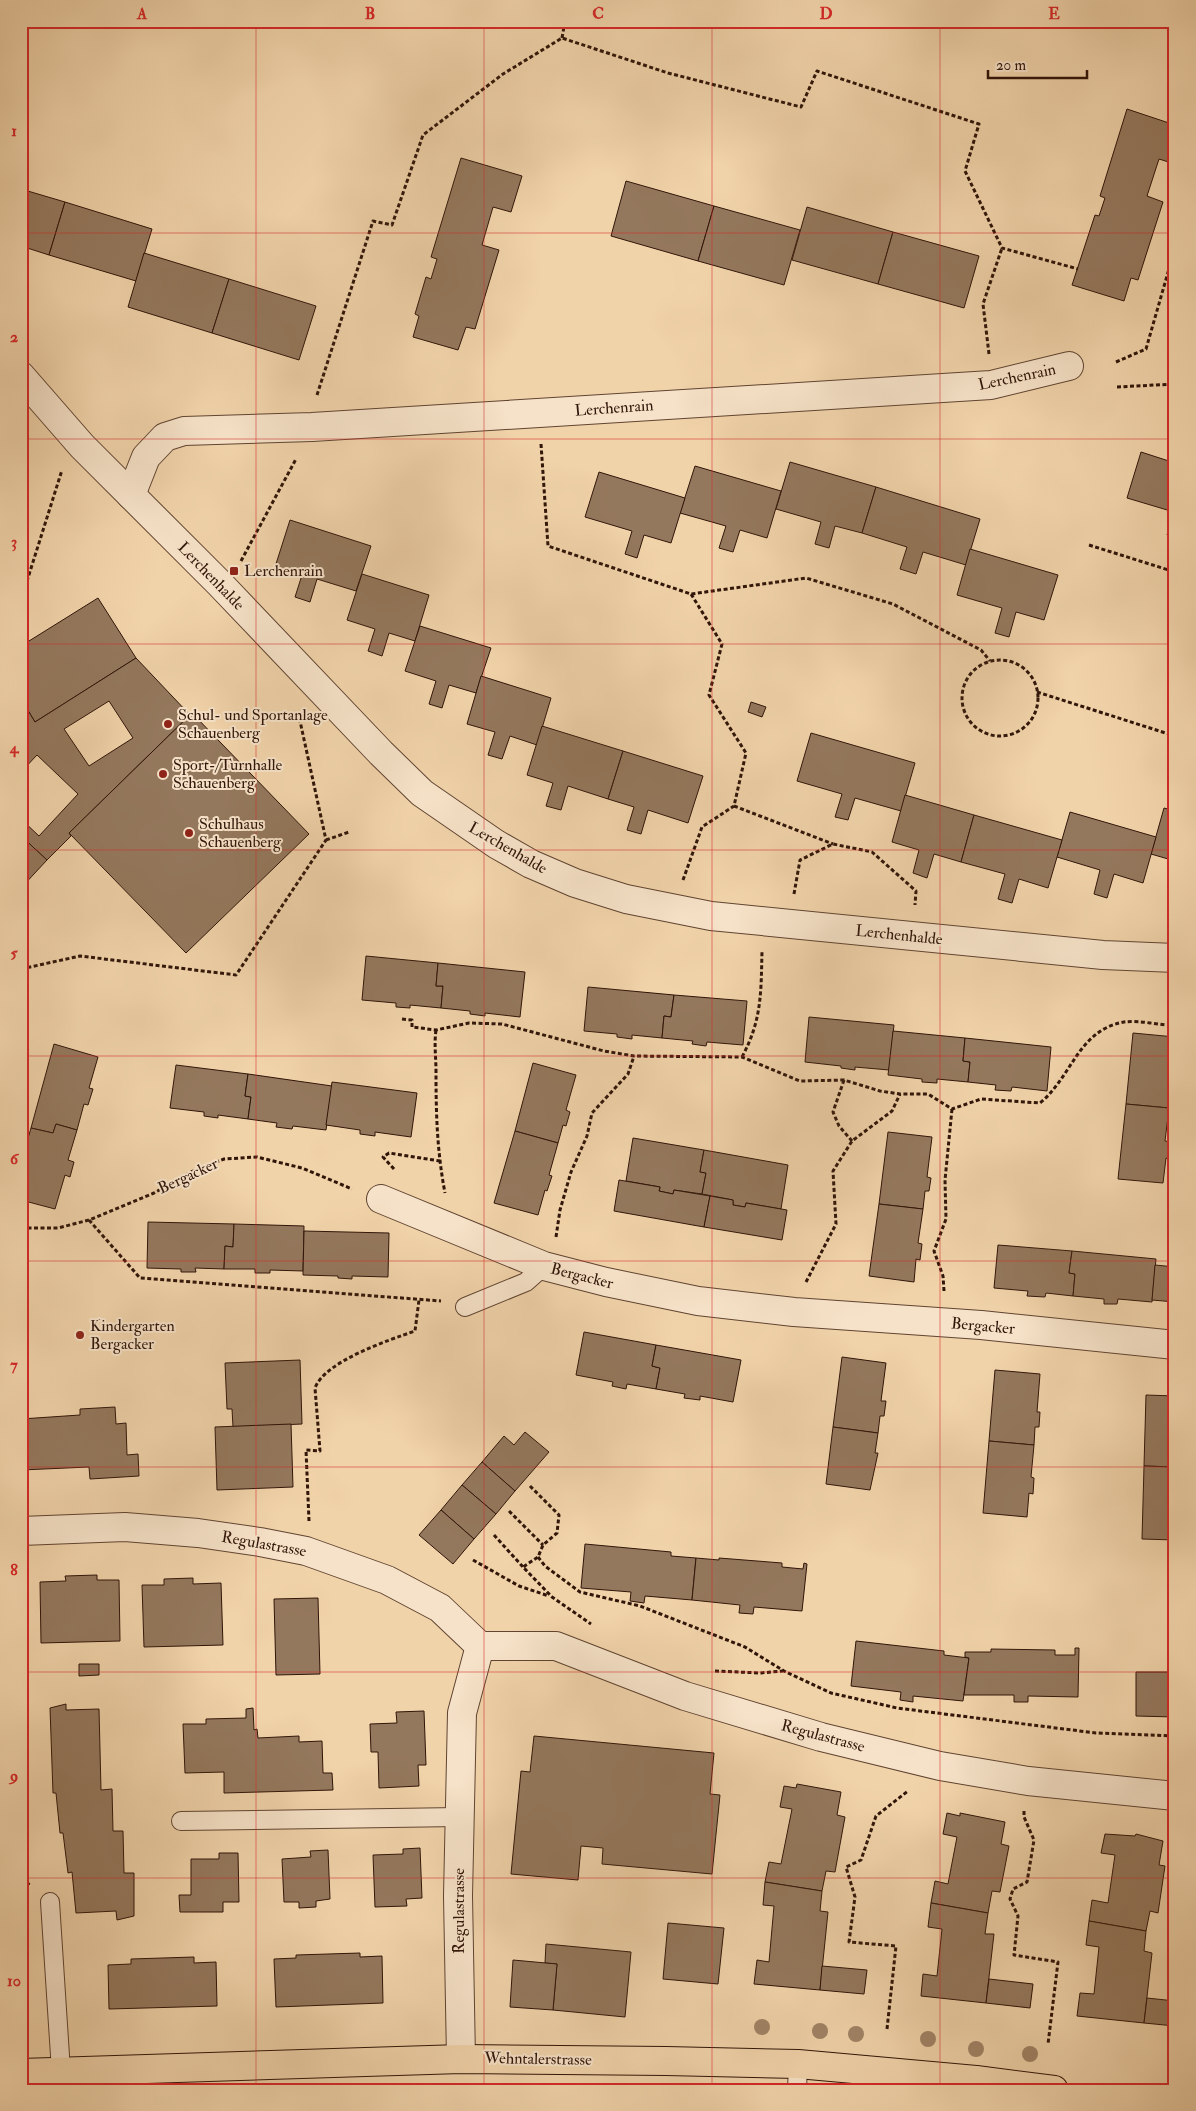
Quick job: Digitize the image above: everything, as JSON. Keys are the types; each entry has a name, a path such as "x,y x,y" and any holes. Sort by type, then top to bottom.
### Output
{"main road":[{"name":"Wehntalerstrasse","path":"21,2073 461,2059 1054,2090"}],"street":[{"name":"Lerchenrain","path":"131,494 146,457 165,437 184,431 312,427 991,385 1069,366"},
{"name":"Lerchenhalde","path":"21,376 82,446 422,793 496,844 531,864 575,883 626,899 711,916 1104,955 1175,958"},
{"name":"Bergacker","path":"381,1198 549,1256 606,1282 698,1300 794,1312 981,1325 1175,1345"},
{"name":"Regulastrasse","path":"21,1532 126,1527 198,1533 306,1551 387,1580 440,1608 480,1646 556,1646 686,1696 821,1737 940,1766 1028,1781 1175,1796"},
{"name":"Regulastrasse","path":"461,2059 458,1896 462,1713 480,1646"}],"lane":[{"path":"466,1306 526,1282 549,1256"},
{"path":"181,1821 459,1817"},
{"path":"50,1902 61,2071"}],"path":[{"path":"562,38 564,21"},
{"path":"316,396 373,221 392,224 423,135 503,74 562,38 668,73 801,107 817,71 980,124 965,171 1002,248 983,304 990,362"},
{"path":"1002,248 1078,269"},
{"path":"1116,362 1146,349 1175,248"},
{"path":"1117,387 1175,384"},
{"path":"540,434 548,546 691,594 806,578 893,604 982,650 990,661"},
{"path":"238,567 296,458"},
{"path":"21,600 64,463"},
{"path":"1089,545 1175,572"},
{"path":"680,888 702,827 734,806 746,754 709,695 722,644 691,594"},
{"path":"990,661 1014,662 1025,669 1033,680 1037,692 1037,705 1032,717 1024,727 1013,733 1002,735 989,734 978,729 967,715 962,698 964,686 970,675 979,666 990,661"},
{"path":"1037,692 1175,736"},
{"path":"301,712 300,721 326,840"},
{"path":"734,806 833,844 872,852 916,891 914,913"},
{"path":"21,969 80,956 236,976 326,840 349,832"},
{"path":"793,902 800,860 833,844"},
{"path":"742,1057 752,1037 761,997 762,942"},
{"path":"402,1019 412,1020 412,1026 436,1030 469,1023 502,1024 604,1051 634,1056 742,1057 800,1081 844,1080 880,1091 900,1094 928,1094 952,1109"},
{"path":"952,1109 981,1099 1040,1103 1054,1092 1082,1046 1102,1030 1125,1022 1175,1026"},
{"path":"436,1030 434,1049 436,1069 435,1116 444,1187"},
{"path":"549,1256 568,1182 586,1136 592,1113 628,1074 634,1056"},
{"path":"844,1080 833,1112 839,1126 852,1141"},
{"path":"804,1286 836,1224 833,1171 852,1141 892,1111 900,1094"},
{"path":"944,1293 943,1276 934,1251 946,1219 945,1180 952,1109"},
{"path":"391,1167 383,1157 389,1153 440,1160"},
{"name":"Bergacker","path":"21,1228 58,1228 89,1220 154,1193 191,1172 224,1159 257,1157 302,1168 350,1189 381,1198"},
{"path":"89,1220 140,1278 457,1302 466,1306"},
{"path":"309,1524 306,1450 320,1450 315,1388 318,1379 358,1352 415,1331 419,1300"},
{"path":"523,1567 538,1557 543,1545 557,1533 559,1516 530,1486"},
{"path":"509,1511 543,1545"},
{"path":"494,1535 552,1597 599,1630"},
{"path":"538,1557 545,1566 580,1592 640,1606 745,1647 784,1671 831,1693 897,1708 1096,1733 1175,1736"},
{"path":"473,1560 519,1586 552,1597"},
{"path":"706,1669 760,1674 784,1671"},
{"path":"887,2029 896,1946 849,1942 855,1897 846,1867 861,1860 876,1816 940,1766"},
{"path":"1028,1781 1024,1817 1034,1840 1027,1882 1013,1890 1010,1899 1018,1916 1014,1955 1058,1962 1048,2044"},
{"path":"1175,1898 1171,1914 1175,1920"}],"building":[{"path":"1127,109 1175,125 1175,164 1159,159 1147,196 1163,202 1138,280 1131,278 1124,301 1072,285 1095,215 1099,216 1105,198 1100,196"},
{"path":"461,158 522,176 511,212 493,207 482,245 499,250 475,329 466,327 458,350 413,337 419,316 415,314 426,277 431,279 437,259 431,257"},
{"path":"626,181 714,206 698,261 611,236"},
{"path":"21,189 65,202 49,255 21,246"},
{"path":"65,202 152,229 136,281 49,255"},
{"path":"714,206 800,230 784,285 698,261"},
{"path":"807,207 893,232 878,284 792,260"},
{"path":"893,232 979,256 964,308 878,284"},
{"path":"144,253 229,279 212,333 128,307"},
{"path":"229,279 316,306 299,360 212,333"},
{"path":"1141,452 1175,463 1175,538 1167,535 1174,512 1127,498"},
{"path":"790,462 876,487 862,533 835,526 829,548 815,544 821,522 776,509"},
{"path":"695,466 781,491 767,538 740,530 733,552 719,548 726,526 680,513"},
{"path":"599,472 685,498 671,543 644,535 637,558 625,554 632,531 585,517"},
{"path":"876,487 980,519 966,565 923,552 916,574 900,569 907,547 862,533"},
{"path":"290,520 371,546 356,591 317,579 310,602 295,597 302,575 275,567"},
{"path":"970,549 1058,575 1044,620 1016,612 1009,637 995,633 1002,608 957,595"},
{"path":"362,574 429,595 415,641 389,633 382,656 368,651 375,629 347,620"},
{"path":"98,598 136,658 35,722 21,699 21,646"},
{"path":"420,626 491,648 476,693 449,685 442,708 429,704 436,681 405,671"},
{"path":"136,658 190,715 69,833 71,836 47,860 21,836 21,819 39,836 78,794 37,755 21,772 21,699 35,722","holes":["109,701 133,738 89,766 64,729"]},
{"path":"481,676 551,698 537,745 510,736 502,759 488,755 495,732 467,724"},
{"path":"751,702 766,707 762,717 748,712"},
{"name":"Schulhaus Schauenberg","path":"192,713 309,834 186,953 69,833"},
{"path":"542,726 623,751 608,799 568,786 561,810 546,806 553,783 527,775"},
{"path":"811,733 915,763 901,811 855,798 848,820 835,817 842,794 797,781"},
{"path":"623,751 703,776 688,823 648,810 641,834 627,830 634,807 608,799"},
{"path":"905,795 974,815 961,862 934,854 927,878 913,873 919,850 892,842"},
{"path":"1164,808 1175,811 1175,861 1151,854"},
{"path":"1070,812 1156,837 1143,883 1114,874 1107,898 1094,894 1100,870 1057,857"},
{"path":"974,815 1062,840 1048,888 1019,879 1012,903 998,899 1005,874 961,862"},
{"path":"21,836 47,860 21,888"},
{"path":"366,956 438,963 436,986 443,986 441,1008 410,1005 410,1008 396,1007 396,1003 362,1000"},
{"path":"438,963 525,972 520,1017 485,1013 485,1016 470,1014 470,1011 441,1008 443,986 436,986"},
{"path":"588,987 674,995 671,1017 664,1016 662,1038 632,1035 632,1039 617,1037 617,1034 584,1031"},
{"path":"674,995 747,1001 743,1045 707,1042 706,1046 692,1044 693,1041 662,1038 664,1016 671,1017"},
{"path":"809,1017 894,1025 889,1070 855,1067 855,1070 841,1068 841,1066 805,1062"},
{"path":"893,1031 965,1038 963,1061 970,1062 968,1082 937,1079 937,1083 922,1082 922,1079 888,1075"},
{"path":"1133,1033 1175,1037 1172,1074 1175,1074 1175,1089 1171,1089 1169,1108 1126,1104"},
{"path":"965,1038 1051,1047 1047,1091 1012,1087 1011,1091 995,1090 996,1085 968,1082 970,1062 963,1061"},
{"path":"54,1044 98,1057 89,1088 93,1089 88,1105 84,1104 77,1130 56,1124 53,1133 31,1128"},
{"path":"533,1063 576,1075 566,1110 570,1112 566,1126 563,1125 558,1143 515,1131"},
{"path":"176,1065 248,1074 245,1096 251,1097 248,1119 218,1115 218,1118 204,1116 204,1112 170,1108"},
{"path":"248,1074 332,1086 326,1130 293,1126 292,1129 276,1127 277,1123 248,1119 251,1097 245,1096"},
{"path":"332,1082 417,1093 411,1137 375,1132 375,1136 360,1134 360,1130 326,1125"},
{"path":"1126,1104 1169,1108 1165,1141 1171,1142 1169,1159 1166,1158 1163,1183 1118,1179"},
{"path":"56,1124 77,1130 68,1160 74,1162 70,1177 65,1175 55,1209 21,1200 21,1162 31,1128 53,1133"},
{"path":"515,1131 558,1143 549,1175 552,1176 547,1191 545,1190 538,1215 494,1203"},
{"path":"888,1132 932,1137 927,1177 931,1178 929,1191 925,1191 923,1209 879,1204"},
{"path":"633,1138 704,1150 700,1172 706,1173 702,1194 674,1190 673,1194 659,1191 660,1187 626,1181"},
{"path":"704,1150 788,1165 781,1209 746,1203 745,1207 733,1205 733,1200 702,1194 706,1173 700,1172"},
{"path":"619,1180 660,1187 659,1191 673,1194 674,1190 710,1196 704,1227 614,1211"},
{"path":"710,1196 733,1200 733,1205 745,1207 746,1203 787,1210 782,1240 704,1227"},
{"path":"879,1204 923,1209 918,1243 922,1244 920,1260 916,1259 914,1282 869,1276"},
{"path":"148,1222 234,1224 233,1247 225,1246 224,1269 195,1268 196,1272 181,1272 181,1269 147,1268"},
{"path":"234,1224 304,1226 303,1271 270,1270 270,1273 255,1273 255,1269 224,1269 225,1246 233,1247"},
{"path":"304,1231 389,1233 388,1277 352,1276 352,1279 338,1278 338,1276 303,1275"},
{"path":"998,1245 1072,1251 1069,1273 1075,1274 1073,1296 1046,1293 1045,1297 1027,1296 1028,1291 994,1288"},
{"path":"1072,1251 1156,1259 1152,1302 1118,1299 1117,1304 1104,1304 1104,1299 1073,1296 1075,1274 1069,1273"},
{"path":"1155,1265 1175,1267 1175,1302 1152,1300"},
{"path":"584,1332 656,1345 652,1366 660,1368 656,1389 627,1384 626,1389 612,1386 613,1382 576,1375"},
{"path":"656,1345 741,1360 733,1402 700,1396 700,1400 684,1398 685,1394 656,1389 660,1368 652,1366"},
{"path":"842,1357 886,1363 881,1401 886,1401 884,1416 880,1416 878,1433 833,1427"},
{"path":"300,1360 302,1424 233,1427 232,1409 227,1409 225,1363"},
{"path":"995,1370 1040,1374 1037,1412 1040,1412 1039,1427 1035,1427 1034,1445 989,1441"},
{"path":"1146,1395 1175,1396 1175,1467 1144,1466"},
{"path":"115,1407 116,1424 126,1423 127,1455 138,1454 139,1476 90,1479 89,1467 21,1470 21,1419 80,1415 80,1409"},
{"path":"291,1424 293,1487 217,1490 215,1427"},
{"path":"833,1427 878,1433 875,1453 878,1453 870,1490 826,1484"},
{"path":"525,1432 549,1452 515,1491 482,1462 504,1436 514,1445"},
{"path":"989,1441 1034,1445 1031,1477 1034,1478 1033,1494 1029,1493 1027,1517 983,1513"},
{"path":"482,1462 515,1491 496,1514 462,1485"},
{"path":"1144,1466 1175,1467 1175,1540 1142,1539"},
{"path":"462,1485 496,1514 474,1539 441,1510"},
{"path":"441,1510 474,1539 453,1564 419,1535"},
{"path":"585,1544 671,1552 671,1556 696,1558 692,1600 645,1596 644,1603 630,1601 631,1592 581,1588"},
{"path":"696,1558 782,1563 782,1567 803,1569 804,1563 807,1564 802,1611 754,1607 753,1614 739,1613 740,1605 692,1600"},
{"path":"97,1575 97,1580 119,1580 120,1641 41,1643 40,1582 66,1581 65,1576"},
{"path":"193,1578 193,1584 221,1583 223,1645 144,1647 142,1585 164,1585 164,1579"},
{"path":"318,1598 320,1674 276,1675 274,1599"},
{"path":"856,1641 944,1651 944,1655 969,1658 963,1701 913,1696 913,1702 900,1700 901,1692 851,1686"},
{"path":"1075,1648 1079,1648 1078,1697 1028,1696 1028,1702 1014,1702 1014,1695 964,1695 969,1658 965,1657 965,1652 991,1652 991,1649 1055,1650 1055,1655 1075,1655"},
{"path":"79,1664 99,1664 99,1675 79,1676"},
{"path":"1136,1672 1175,1672 1175,1717 1136,1716"},
{"path":"66,1704 66,1710 99,1709 101,1790 112,1789 113,1831 123,1831 124,1873 134,1873 134,1916 117,1920 116,1911 76,1913 72,1872 68,1873 63,1833 60,1833 56,1793 53,1793 50,1708"},
{"path":"253,1708 254,1730 257,1729 258,1738 299,1736 299,1742 322,1741 323,1773 332,1773 333,1790 224,1793 224,1772 185,1773 183,1724 206,1724 206,1719 246,1718 246,1709"},
{"path":"424,1711 426,1765 418,1765 419,1786 379,1788 378,1752 371,1752 370,1724 397,1723 396,1712"},
{"path":"534,1736 714,1753 710,1794 720,1795 712,1874 602,1864 603,1848 581,1846 578,1880 511,1874 521,1771 530,1772"},
{"path":"797,1784 841,1792 837,1815 845,1817 835,1872 826,1871 822,1891 765,1882 769,1862 781,1864 792,1809 780,1807 784,1786 796,1788"},
{"path":"21,1795 25,1878 30,1884 26,1887 28,1943 21,1944"},
{"path":"947,1813 960,1816 960,1813 1005,1822 1001,1844 1009,1846 1000,1892 992,1891 988,1913 931,1903 935,1881 948,1884 957,1837 943,1834"},
{"path":"1105,1834 1135,1836 1136,1834 1163,1841 1159,1865 1165,1866 1158,1913 1150,1911 1146,1931 1089,1921 1092,1900 1108,1903 1115,1855 1101,1853"},
{"path":"420,1848 422,1898 406,1899 407,1906 375,1907 373,1855 403,1854 403,1849"},
{"path":"328,1850 330,1899 316,1901 316,1907 299,1908 299,1902 284,1902 282,1859 311,1857 310,1851"},
{"path":"219,1853 238,1853 239,1902 223,1902 223,1912 180,1912 179,1895 191,1895 191,1859 219,1859"},
{"path":"765,1882 822,1891 820,1911 828,1912 820,1990 754,1984 757,1960 769,1962 774,1906 763,1905"},
{"path":"931,1903 988,1913 985,1934 994,1934 986,2003 921,1996 923,1974 937,1976 942,1929 928,1927"},
{"path":"1089,1921 1146,1931 1144,1951 1152,1953 1144,2023 1077,2016 1080,1993 1094,1994 1099,1947 1086,1945"},
{"path":"668,1923 724,1928 718,1984 663,1979"},
{"path":"546,1944 631,1952 625,2017 553,2010 557,1964 545,1963"},
{"path":"360,1953 360,1957 382,1956 383,2003 276,2007 274,1959 296,1958 296,1955"},
{"path":"194,1957 194,1963 216,1962 217,2006 109,2009 108,1965 131,1964 131,1959"},
{"path":"513,1960 557,1964 553,2010 510,2007"},
{"path":"822,1966 867,1970 864,1994 820,1990"},
{"path":"989,1979 1033,1984 1030,2008 986,2003"},
{"path":"1147,1998 1175,2001 1175,2026 1144,2023"}],"place":[{"name":"Lerchenrain","path":"234,571"},
{"name":"Schul- und Sportanlage Schauenberg","path":"168,724"},
{"name":"Sport-/Turnhalle Schauenberg","path":"163,774"},
{"name":"Schulhaus Schauenberg","path":"189,833"},
{"name":"Kindergarten Bergacker","path":"80,1335"}]}
